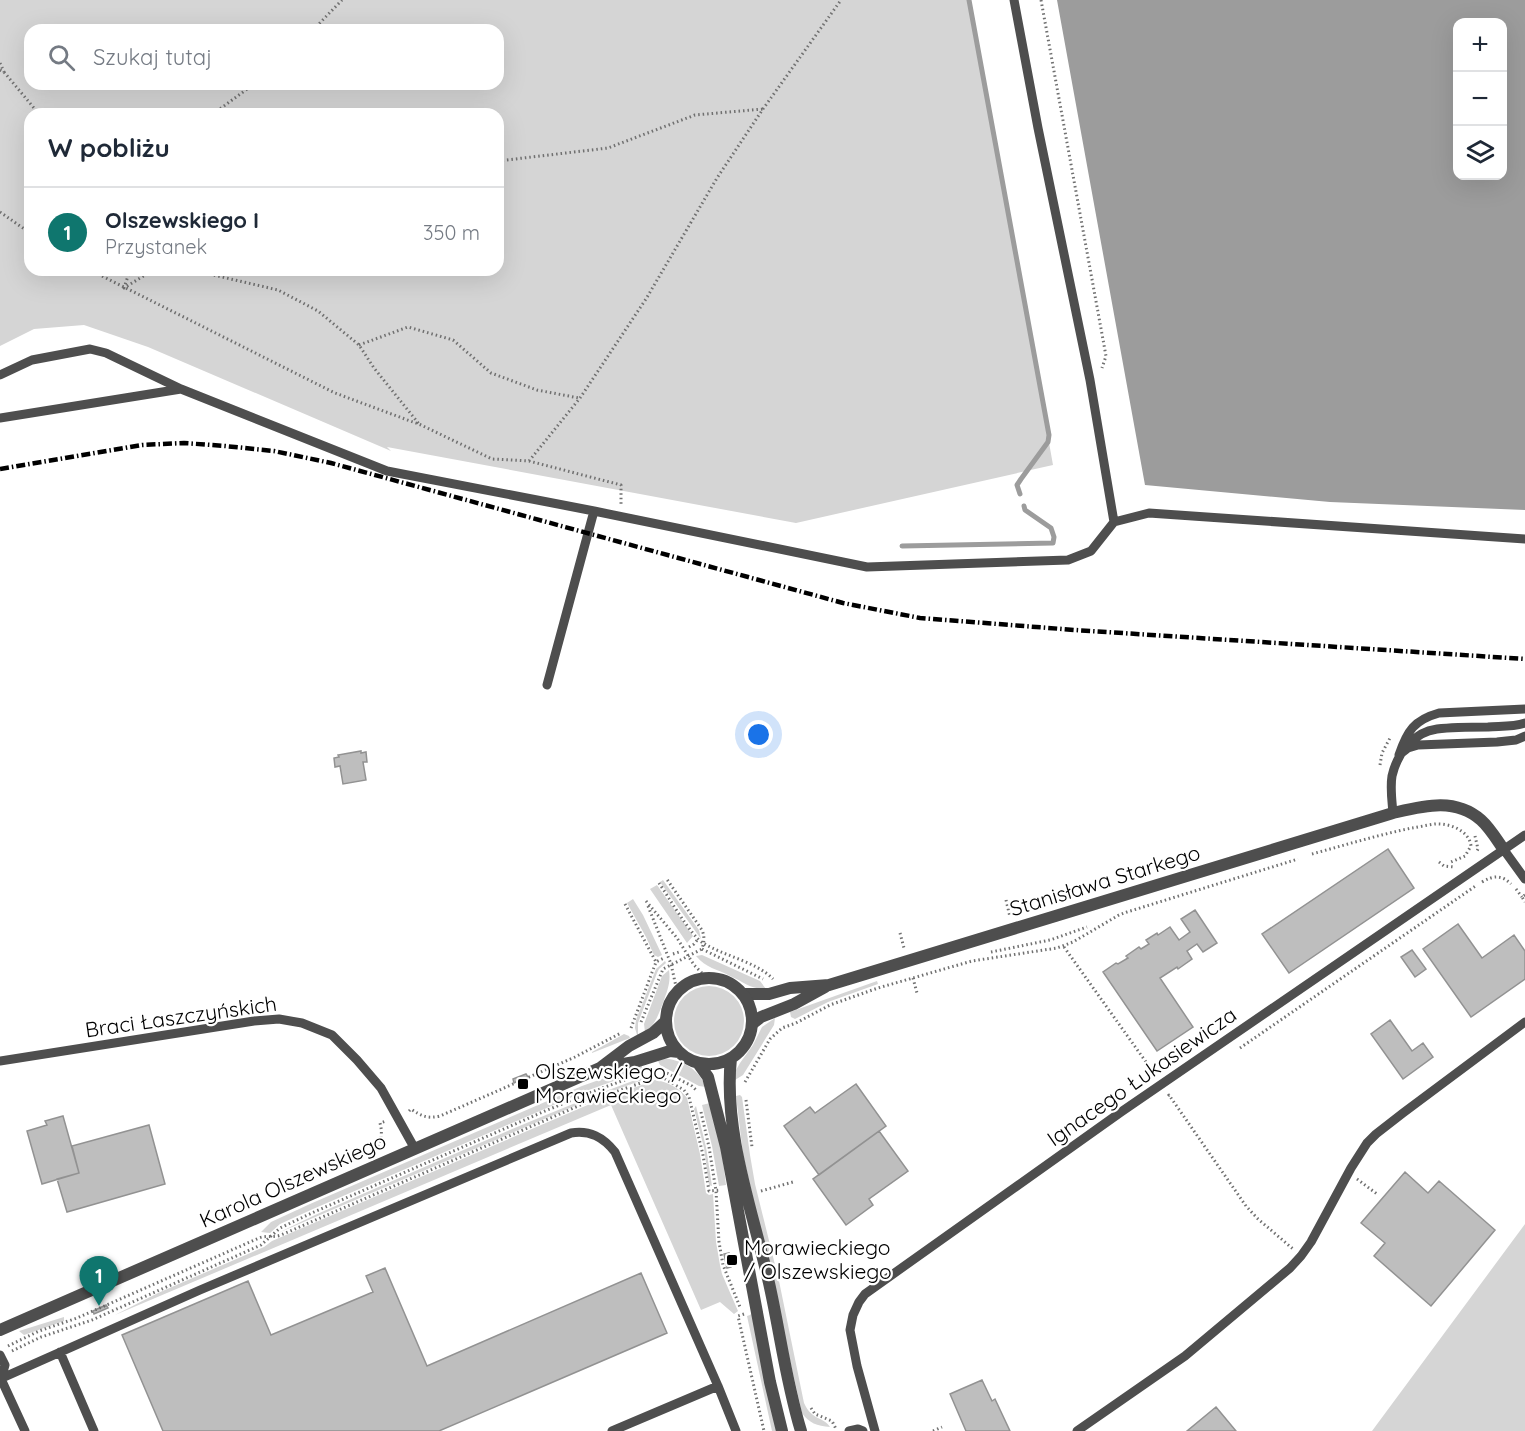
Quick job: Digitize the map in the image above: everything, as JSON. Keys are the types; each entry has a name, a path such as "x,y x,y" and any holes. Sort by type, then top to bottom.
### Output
{"street":[{"name":"Stanisława Starkego","path":"829,986 1393,813 1423,806 1449,805 1471,813 1482,821 1504,850"},
{"path":"706,977 720,979 733,985 743,994 750,1008 752,1024 749,1037 742,1049 731,1058 715,1064 691,1061 679,1052 669,1038 665,1022 668,1005 677,991 690,981 706,977"},
{"path":"743,994 769,994 790,988 829,986"},
{"path":"752,1024 761,1017 794,1004 829,986"},
{"name":"Karola Olszewskiego","path":"600,1068 628,1046 653,1033 665,1022"},
{"name":"Karola Olszewskiego","path":"0,1330 600,1068 635,1062 670,1051 679,1052"},
{"path":"731,1058 729,1079 738,1155 801,1431"},
{"path":"698,1063 708,1077 724,1140 770,1382 782,1431"}],"lane":[{"path":"1014,0 1090,380 1114,522"},
{"path":"0,375 32,360 90,349 106,353 181,389 387,471 867,567 1068,560 1090,552 1114,522 1149,513 1525,539"},
{"path":"0,418 181,389"},
{"path":"547,686 594,511"},
{"path":"1393,813 1392,776 1403,744 1417,722 1439,713 1525,709"},
{"path":"1399,756 1417,736 1435,729 1525,723"},
{"path":"1399,756 1408,748 1418,745 1497,742 1516,740 1525,736"},
{"name":"Ignacego Łukasiewicza","path":"874,1431 850,1330 859,1302 874,1287 1130,1107 1525,836"},
{"path":"1504,850 1525,879"},
{"name":"Braci Łaszczyńskich","path":"0,1061 254,1021 279,1019 302,1023 332,1035 357,1060 381,1088 415,1149"},
{"path":"1077,1431 1185,1356 1301,1256 1367,1143 1394,1119 1525,1022"},
{"path":"1,1384 60,1352 171,1303 571,1133 579,1132 591,1133 615,1152 736,1431"},
{"path":"60,1352 94,1431"},
{"path":"0,1356 5,1365 1,1384 25,1431"},
{"path":"612,1431 718,1386"},
{"path":"849,1431 858,1429 863,1431"}],"path":[{"path":"319,24 342,0"},
{"path":"529,460 580,398 646,299 717,178 841,0"},
{"path":"1041,0 1106,356 1101,369 1090,380"},
{"path":"0,63 2,71 34,108"},
{"path":"221,108 246,90"},
{"path":"504,160 608,148 695,115 763,109"},
{"path":"1,213 24,228"},
{"path":"101,276 335,393 421,426 492,459 529,460 621,485 621,518"},
{"path":"124,288 128,276"},
{"path":"124,288 143,276"},
{"path":"218,276 278,290 318,311 359,345 374,368 421,426"},
{"path":"359,345 408,327 453,340 491,373 537,390 580,398"},
{"path":"1381,773 1382,753 1393,734"},
{"path":"1365,822 1368,833 1380,830"},
{"path":"1311,855 1392,832 1436,824 1458,829 1470,839 1472,846 1465,856 1451,862"},
{"path":"1471,829 1478,849 1474,855"},
{"path":"744,1083 770,1039 783,1028 830,1005 878,988 972,961 1057,948 1073,942 1127,912 1300,858"},
{"path":"1439,862 1452,868 1459,867"},
{"path":"640,1028 663,969 702,949 704,944 705,937 702,930 666,878"},
{"path":"659,883 698,939 704,944 764,971 777,984"},
{"path":"1525,895 1522,897 1525,902"},
{"path":"677,991 671,964 646,901 677,938 694,965 706,977"},
{"path":"625,904 656,962"},
{"path":"986,953 1027,946 1087,927"},
{"path":"689,947 698,939"},
{"path":"702,949 768,983"},
{"path":"673,954 680,952"},
{"path":"913,978 933,967 976,955"},
{"path":"631,1029 656,962 664,958"},
{"path":"913,978 917,993"},
{"path":"371,1155 382,1135 380,1124 411,1109 430,1118 440,1116 575,1057 622,1032"},
{"path":"656,1067 692,1086 698,1092"},
{"path":"18,1341 77,1318 259,1238 281,1235 592,1100 651,1077 665,1079 684,1090 695,1103 709,1147 723,1265 744,1316"},
{"path":"0,1356 40,1337 92,1320 261,1245 280,1228 324,1208 578,1098 628,1079"},
{"path":"1169,1095 1246,1206 1301,1256"},
{"path":"695,1103 709,1191 724,1189 725,1195"},
{"path":"1358,1180 1377,1194"},
{"path":"760,1191 793,1182"},
{"path":"750,1312 744,1316 738,1316 764,1431"},
{"path":"756,1371 769,1431"},
{"path":"933,1431 942,1427"}],"shaded area":[{"path":"0,0 970,0 1053,465 796,523 387,447 391,451 148,347 84,325 34,329 0,346"},
{"path":"1057,0 1525,0 1525,510 1330,502 1145,485"},
{"path":"663,880 699,930 701,939 660,882"},
{"path":"657,885 693,936 687,943 650,889"},
{"path":"633,899 662,955 658,957 654,955 627,903"},
{"path":"702,955 760,981 766,989 751,986 708,966 696,956"},
{"path":"665,961 666,963 657,973 638,1023 637,1035 636,1020 656,969"},
{"path":"669,970 669,983 663,1003 654,1022 645,1032 644,1024 662,976"},
{"path":"877,981 878,984 828,1002 795,1019 791,1017 790,1012"},
{"path":"709,986 722,989 734,996 741,1008 744,1021 741,1034 734,1046 722,1053 709,1056 696,1053 684,1046 677,1034 674,1021 677,1008 684,996 696,989"},
{"path":"775,1018 774,1025 743,1075 735,1080 736,1070 762,1027"},
{"path":"624,1034 630,1038 592,1053 592,1052"},
{"path":"662,1058 688,1066 699,1075 706,1087 699,1086 660,1065 657,1059"},
{"path":"641,1065 644,1070 586,1091 313,1209 280,1224 270,1233 261,1232 271,1222 310,1204 582,1086"},
{"path":"646,1076 645,1079 591,1099 278,1233 562,1108"},
{"path":"655,1080 673,1086 687,1098 706,1193 713,1194 720,1265 738,1311 734,1314 720,1302 701,1310 611,1105 115,1315 158,1293 264,1247 272,1241 590,1104"},
{"path":"740,1095 755,1184 779,1281 804,1403 810,1413 830,1427 814,1423 802,1413 743,1154 736,1096"},
{"path":"710,1103 722,1153 726,1185 719,1186 702,1105"},
{"path":"696,1106 712,1186 709,1185 704,1148 694,1109"},
{"path":"1525,1224 1525,1431 1372,1431"},
{"path":"753,1312 778,1431 772,1431 747,1316"},
{"path":"64,1317 64,1321 24,1335 19,1331"}],"building":[{"path":"361,751 361,753 366,752 367,762 363,762 366,780 343,784 340,766 335,767 334,758 339,757 338,755"},
{"path":"1388,849 1414,888 1289,973 1262,934"},
{"path":"1195,910 1217,943 1203,952 1197,944 1187,951 1192,959 1160,978 1193,1027 1157,1051 1103,972 1128,958 1126,956 1139,947 1141,949 1149,944 1146,940 1170,927 1179,940 1190,932 1181,919"},
{"path":"1458,924 1482,958 1514,935 1525,951 1525,979 1471,1017 1423,949"},
{"path":"1412,950 1426,969 1415,977 1401,957"},
{"path":"1390,1020 1412,1051 1423,1043 1433,1057 1403,1079 1371,1034"},
{"path":"526,1074 528,1077 514,1083 513,1079"},
{"path":"856,1084 886,1126 819,1175 784,1126 810,1107 815,1113"},
{"path":"63,1116 79,1173 42,1184 27,1131 47,1125 45,1121"},
{"path":"149,1125 165,1184 67,1212 57,1179 79,1173 72,1146"},
{"path":"879,1131 908,1171 869,1199 873,1205 846,1225 813,1179"},
{"path":"1405,1172 1428,1193 1439,1181 1495,1230 1431,1306 1374,1256 1385,1243 1361,1223"},
{"path":"729,1253 731,1267 727,1268 724,1254"},
{"path":"385,1268 427,1366 641,1273 667,1333 439,1431 163,1431 122,1335 248,1281 271,1335 373,1292 366,1276"},
{"path":"106,1305 108,1308 94,1314 93,1311"},
{"path":"982,1380 992,1401 995,1399 1010,1431 966,1431 950,1394"},
{"path":"1216,1407 1236,1431 1187,1431"}],"waterway":[{"path":"969,0 1049,435 1048,442 1017,485 1020,494"},
{"path":"902,546 1053,543 1051,528 1025,510 1024,506"}],"railway":[{"path":"0,469 142,445 184,443 274,451 331,463 843,603 920,618 1525,659"}],"place":[{"name":"Olszewskiego / Morawieckiego","path":"523,1084"},
{"name":"Morawieckiego / Olszewskiego","path":"732,1260"},
{"name":"Olszewskiego I","path":"99,1306"}]}
